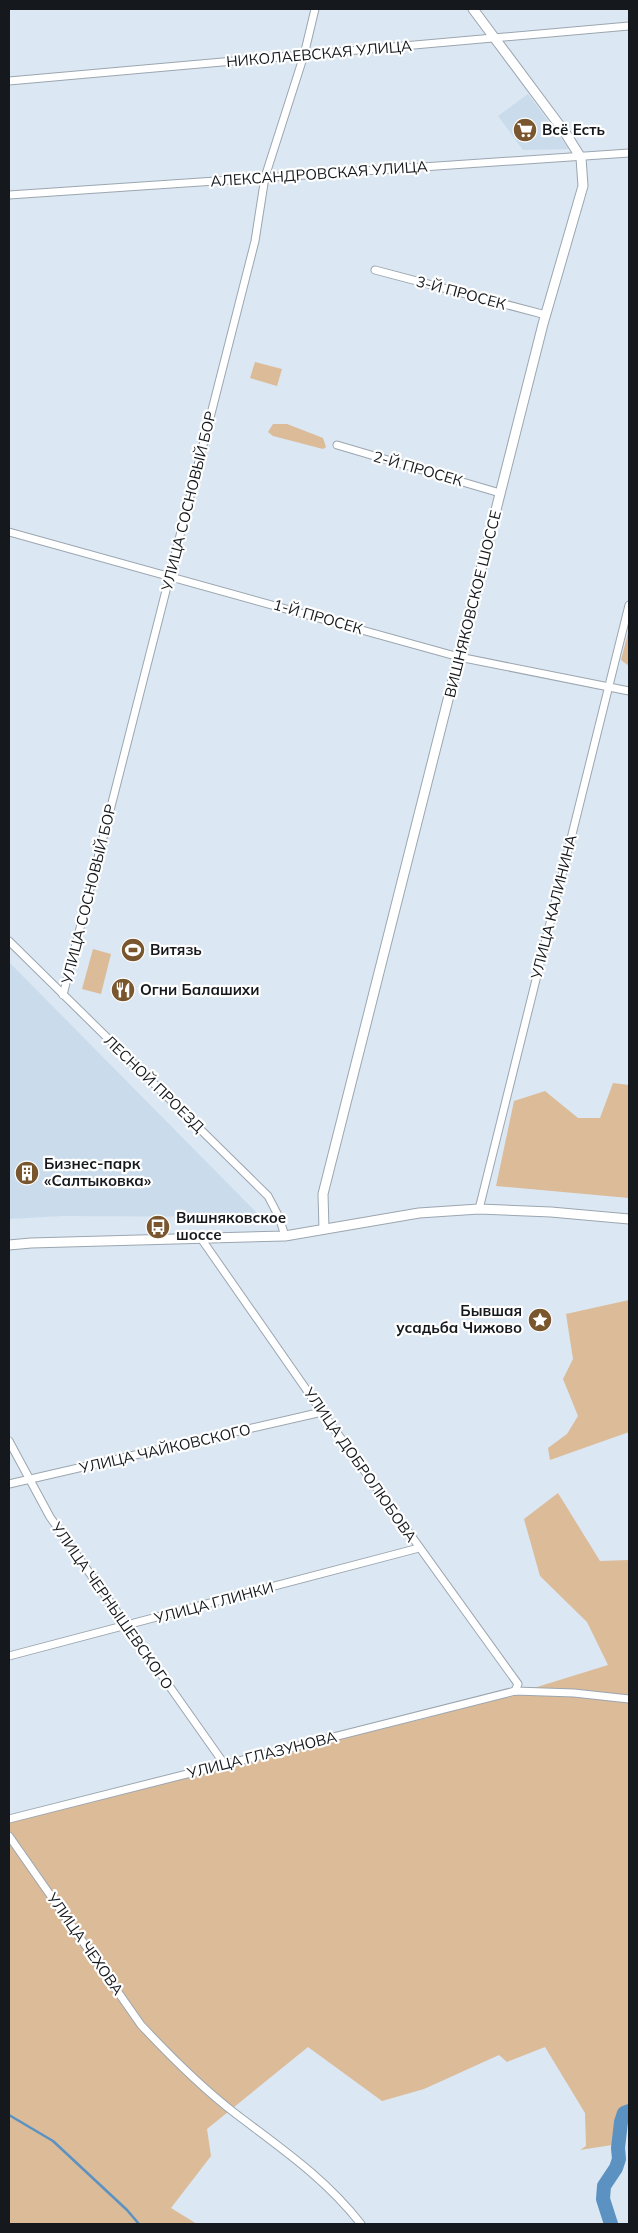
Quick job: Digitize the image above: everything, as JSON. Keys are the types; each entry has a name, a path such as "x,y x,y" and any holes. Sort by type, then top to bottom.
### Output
{"street":[{"name":"УЛИЦА СОСНОВЫЙ БОР","path":"63,994 255,241 265,177 304,55 316,9"},
{"name":"ВИШНЯКОВСКОЕ ШОССЕ","path":"324,1229 324,1194 500,493 582,186 580,158 566,134 474,9"},
{"name":"НИКОЛАЕВСКАЯ УЛИЦА","path":"9,81 629,26"},
{"name":"АЛЕКСАНДРОВСКАЯ УЛИЦА","path":"9,195 629,154"},
{"name":"3-Й ПРОСЕК","path":"375,270 546,315"},
{"name":"2-Й ПРОСЕК","path":"337,445 500,493"},
{"name":"1-Й ПРОСЕК","path":"9,532 459,657 629,692"},
{"name":"УЛИЦА КАЛИНИНА","path":"479,1209 629,605"},
{"name":"ЛЕСНОЙ ПРОЕЗД","path":"9,941 268,1196 285,1236"},
{"path":"9,1246 31,1243 285,1236 419,1213 479,1209 551,1212 629,1219"},
{"name":"УЛИЦА ДОБРОЛЮБОВА","path":"200,1237 322,1412 518,1684 515,1691"},
{"name":"УЛИЦА ЧАЙКОВСКОГО","path":"9,1484 322,1412"},
{"name":"УЛИЦА ЧЕРНЫШЕВСКОГО","path":"9,1441 28,1480 50,1517 225,1765"},
{"name":"УЛИЦА ГЛИНКИ","path":"9,1656 419,1548"},
{"name":"УЛИЦА ГЛАЗУНОВА","path":"9,1819 515,1691 574,1693 629,1699"},
{"name":"УЛИЦА ЧЕХОВА","path":"9,1836 141,2025 164,2050 234,2113 274,2141 325,2183 343,2200 361,2224"}],"shaded area":[{"path":"528,94 569,149 523,150 498,116"},
{"path":"255,362 282,369 277,386 250,378"},
{"path":"273,424 287,424 323,438 326,447 323,449 273,436 268,432"},
{"path":"629,629 629,666 621,660"},
{"path":"93,949 111,954 101,994 82,989"},
{"path":"9,962 261,1217 62,1216 9,1219"},
{"path":"613,1083 629,1085 629,1198 496,1186 514,1101 545,1091 578,1118 600,1118"},
{"path":"629,1300 629,1432 550,1460 548,1448 567,1434 578,1416 563,1379 573,1359 566,1314"},
{"path":"558,1493 600,1561 629,1560 629,2107 612,2145 580,2150 586,2146 585,2113 545,2047 507,2062 499,2055 424,2089 382,2101 308,2047 207,2129 211,2156 171,2208 197,2224 9,2224 9,1821 225,1765 427,1718 486,1696 537,1687 608,1665 587,1622 540,1576 524,1519"}],"waterway":[{"path":"611,2224 603,2199 604,2186 616,2168 619,2159 618,2148 621,2122 624,2113 629,2111"},
{"path":"9,2115 53,2141 127,2210 139,2224"}],"place":[{"name":"Всё Есть","path":"525,130"},
{"name":"Витязь","path":"133,950"},
{"name":"Огни Балашихи","path":"123,990"},
{"name":"Бизнес-парк «Салтыковка»","path":"27,1173"},
{"name":"Вишняковское шоссе","path":"158,1227"},
{"name":"Бывшая усадьба Чижово","path":"540,1320"}]}
